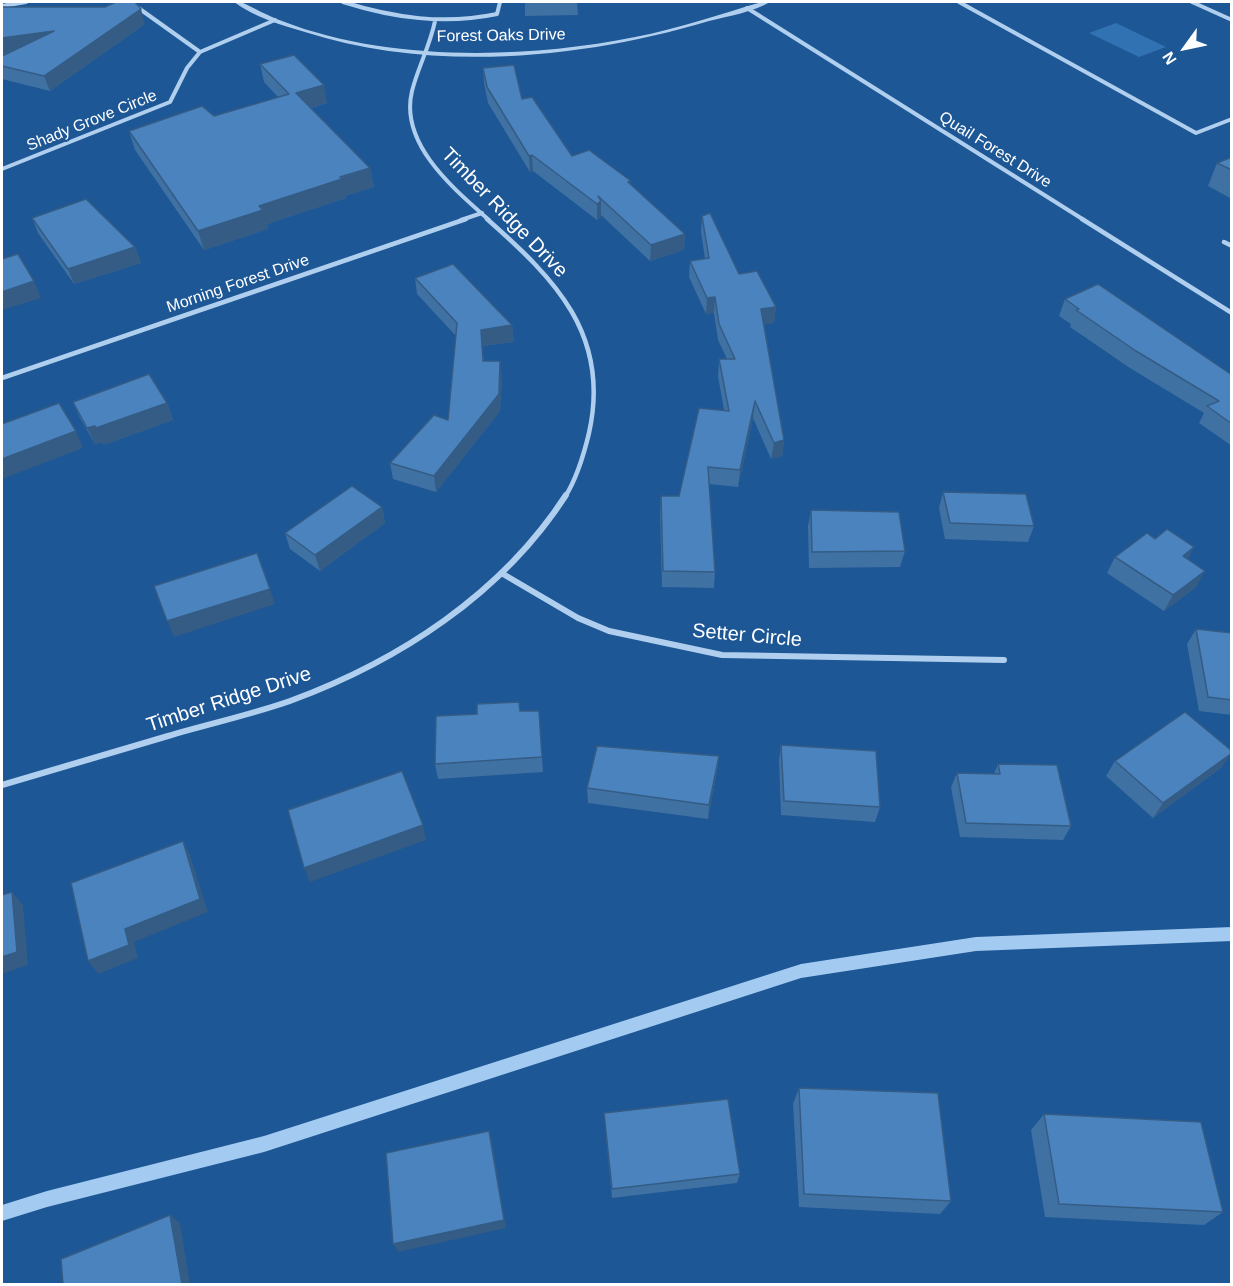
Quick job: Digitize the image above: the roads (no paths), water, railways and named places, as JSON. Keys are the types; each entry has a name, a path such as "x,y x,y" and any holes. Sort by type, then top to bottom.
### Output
{"street":[{"path":"2,6 26,2"},
{"path":"130,2 200,52 275,20"},
{"name":"Forest Oaks Drive","path":"237,2 275,20 352,41 428,51 521,53 583,47 638,38 767,2"},
{"path":"343,2 414,20 435,21 478,20 497,14 500,2"},
{"path":"959,2 1196,133 1232,119"},
{"path":"1192,2 1232,20"},
{"name":"Quail Forest Drive","path":"747,8 1232,313"},
{"name":"Timber Ridge Drive","path":"2,785 304,695 372,665 475,598 503,574 547,525 571,487 591,429 595,389 591,362 580,324 561,293 527,255 482,213 423,149 410,123 414,79 428,51 435,21"},
{"name":"Shady Grove Circle","path":"2,169 170,102 188,68 200,52"},
{"name":"Morning Forest Drive","path":"2,378 482,213"},
{"path":"1224,242 1232,246"},
{"name":"Setter Circle","path":"503,574 578,618 609,631 722,655 1004,660"}],"waterway":[{"path":"2,1213 47,1199 264,1144 801,971 976,944 1232,934"}]}
